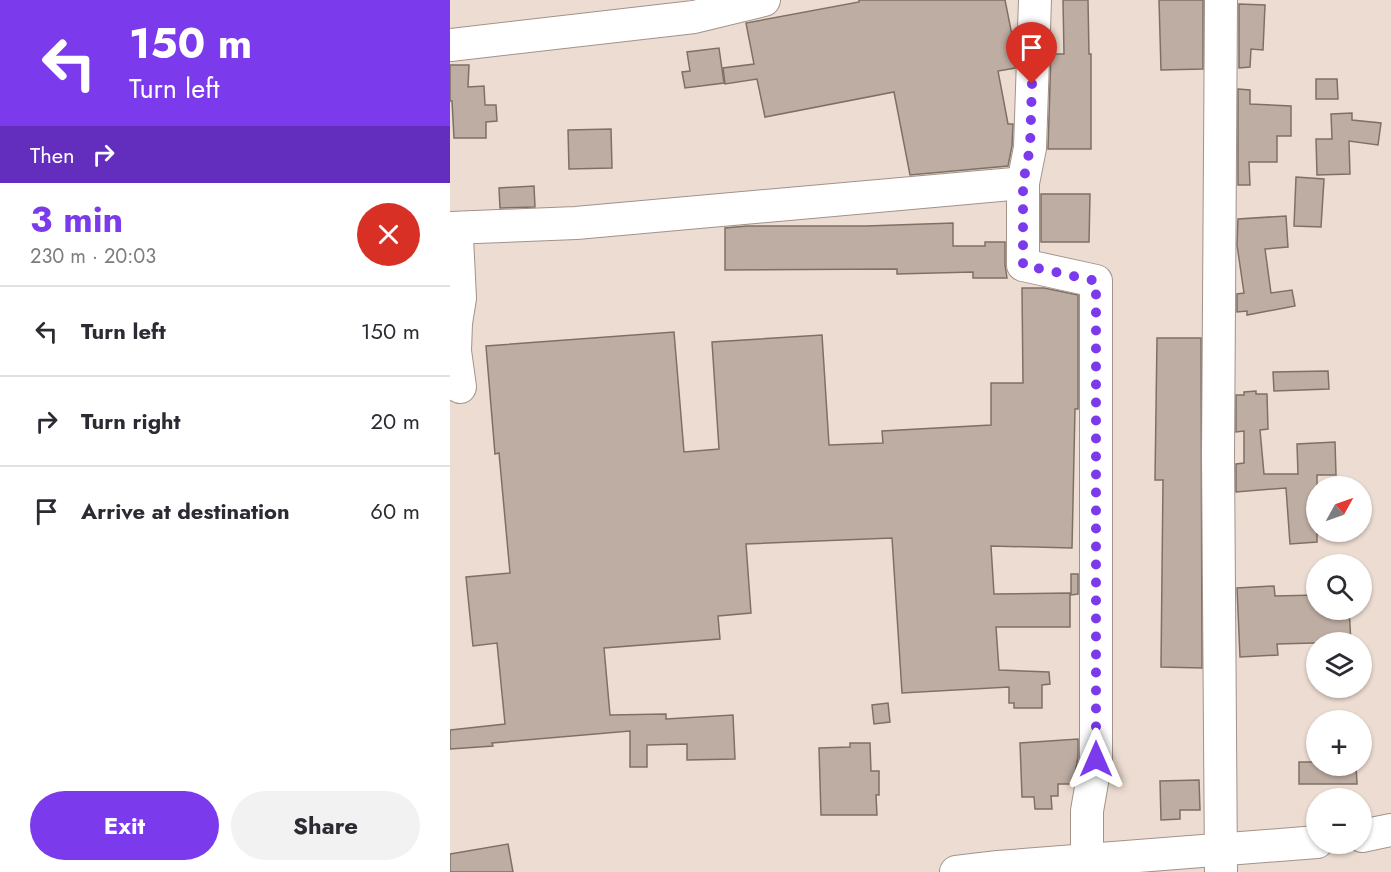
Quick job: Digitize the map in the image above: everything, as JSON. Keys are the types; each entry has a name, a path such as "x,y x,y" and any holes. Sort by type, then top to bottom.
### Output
{"street":[{"path":"450,45 694,17 764,0"},
{"path":"1035,0 1030,148 1023,183 1023,265 1096,281 1096,759 1087,811 1087,861"},
{"path":"1221,0 1218,433 1221,861"},
{"path":"450,229 576,223 1023,183"},
{"path":"450,229 457,238 460,298 455,351 460,387"},
{"path":"1372,834 1391,830"},
{"path":"956,872 1087,861 1221,861 1306,844"}],"building":[{"path":"859,0 1005,0 1015,50 1015,68 998,71 1008,124 1013,124 1008,166 910,175 894,92 765,117 757,79 725,84 723,68 754,64 746,23 859,2"},
{"path":"1063,0 1088,0 1089,54 1091,54 1091,149 1048,149 1051,54 1064,54"},
{"path":"1159,0 1203,0 1203,69 1161,70"},
{"path":"1239,4 1265,5 1263,50 1251,49 1250,67 1239,68"},
{"path":"719,48 724,83 685,88 682,72 690,71 687,52"},
{"path":"450,65 469,65 468,87 484,86 485,105 496,105 497,121 486,122 486,138 454,138 452,101 450,101"},
{"path":"1316,79 1337,79 1338,99 1316,99"},
{"path":"1238,89 1250,90 1250,104 1291,106 1291,136 1277,136 1277,162 1249,162 1250,185 1238,185"},
{"path":"1352,113 1352,120 1381,123 1378,145 1349,141 1350,174 1317,175 1316,139 1332,139 1331,114"},
{"path":"611,129 612,168 569,169 568,130"},
{"path":"1296,177 1324,179 1321,227 1294,226"},
{"path":"534,186 535,207 500,208 499,188"},
{"path":"1041,194 1090,194 1089,242 1041,242"},
{"path":"1286,216 1288,247 1265,249 1271,293 1292,290 1295,306 1247,315 1247,311 1237,312 1237,294 1244,293 1237,245 1238,219"},
{"path":"953,223 953,246 985,246 985,242 1005,242 1007,278 973,278 973,272 897,274 897,269 725,270 725,228"},
{"path":"1022,288 1044,288 1078,295 1078,409 1075,409 1072,548 991,546 994,594 1070,593 1070,627 996,627 999,670 1049,672 1050,684 1042,685 1042,708 1014,708 1014,703 1009,703 1009,687 902,693 892,538 746,544 751,613 718,616 720,639 604,648 610,715 666,714 666,719 733,715 735,759 687,760 687,744 647,745 647,767 630,767 630,731 450,749 450,730 505,724 497,643 473,646 466,577 510,573 499,453 495,454 486,346 674,332 684,452 719,449 712,342 822,335 829,445 883,443 882,431 991,425 991,383 1023,383"},
{"path":"1157,338 1201,338 1202,668 1161,667 1163,480 1155,480"},
{"path":"1328,371 1329,389 1274,391 1273,372"},
{"path":"1256,391 1256,394 1267,394 1268,429 1260,430 1264,474 1298,474 1297,444 1335,442 1336,475 1306,476 1306,542 1317,542 1290,544 1286,488 1236,492 1236,464 1244,463 1244,431 1236,432 1236,395 1244,395 1244,392"},
{"path":"1071,574 1078,574 1078,594 1071,595"},
{"path":"1274,586 1275,596 1306,595 1306,620 1350,620 1350,632 1306,632 1306,643 1277,644 1278,655 1240,657 1237,588"},
{"path":"888,703 890,722 874,724 872,705"},
{"path":"1078,739 1078,757 1073,784 1058,784 1058,796 1051,796 1052,809 1035,809 1034,797 1022,797 1020,743"},
{"path":"850,743 870,743 871,771 879,771 879,795 876,795 877,815 821,815 819,748 850,747"},
{"path":"1299,762 1306,762 1306,776 1357,776 1357,784 1299,784"},
{"path":"1199,780 1200,810 1180,810 1180,819 1161,820 1160,781"},
{"path":"508,844 513,872 450,872 450,854"}],"route":[{"path":"1032,84 1030,148 1023,183 1023,265 1096,281 1096,759"}]}
